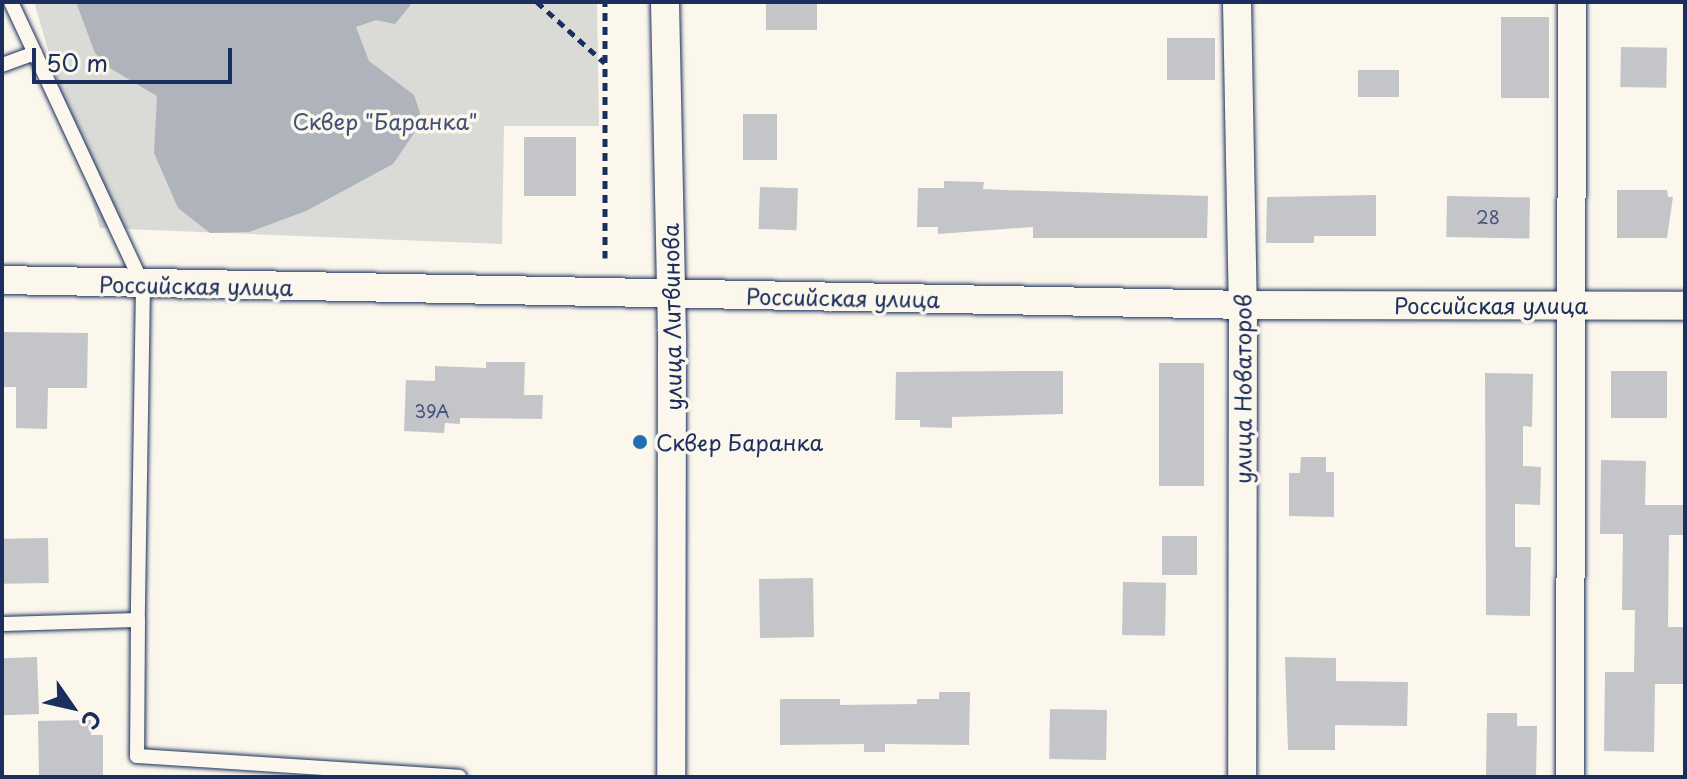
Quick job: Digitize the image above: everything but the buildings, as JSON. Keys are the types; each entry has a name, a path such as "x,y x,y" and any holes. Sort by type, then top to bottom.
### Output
{"street":[{"name":"улица Литвинова","path":"665,2 672,294 671,777"},
{"name":"улица Новаторов","path":"1237,2 1243,305 1242,777"},
{"path":"1570,777 1572,2"},
{"name":"Российская улица","path":"2,280 1243,305 1685,306"}],"lane":[{"path":"11,2 143,285 137,756 459,777"},
{"path":"2,65 35,53"},
{"path":"2,624 138,620"}],"path":[{"path":"537,2 605,63"},
{"path":"605,2 605,258"}],"green space":[{"name":"Сквер \"Баранка\"","path":"34,2 597,2 599,126 504,126 502,244 100,228"}],"shaded area":[{"path":"76,2 413,2 395,24 376,20 356,27 369,61 414,95 420,113 415,132 393,164 306,211 249,232 210,233 178,208 154,153 157,96 108,67 95,53"}],"place":[{"name":"Сквер Баранка","path":"640,442"}]}
